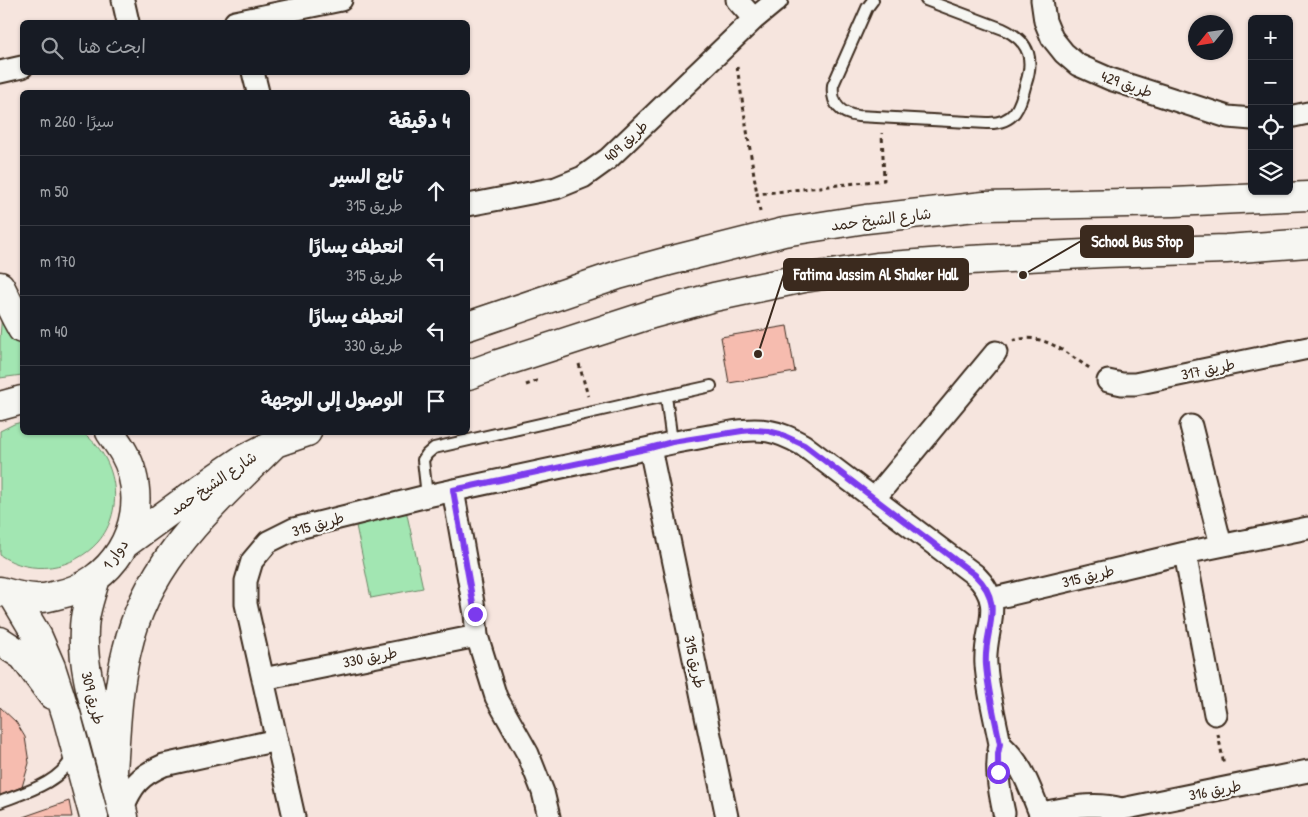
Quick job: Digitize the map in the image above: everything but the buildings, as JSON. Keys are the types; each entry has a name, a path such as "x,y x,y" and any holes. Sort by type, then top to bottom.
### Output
{"main road":[{"name":"شارع الشيخ حمد","path":"470,325 618,275 764,237 814,227 866,219 984,206 1174,202 1308,196"},
{"path":"470,374 652,314 714,297 877,267 970,260 1226,249 1308,243"},
{"path":"0,286 20,325"},
{"path":"0,406 20,401"},
{"name":"دوار 1","path":"6,593 42,598 71,592 96,578 113,563 125,544 134,521 136,497 132,472 123,450 112,435"},
{"name":"شارع الشيخ حمد","path":"125,544 240,461 275,443 298,435"},
{"path":"113,771 121,682 127,650 136,618 150,588 167,560 187,534 275,443"},
{"name":"طريق 309","path":"96,578 87,607 84,629 84,660 123,813"},
{"name":"طريق 309","path":"6,593 42,644 67,717 94,817"},
{"path":"0,641 23,656 67,717"}],"street":[{"path":"123,0 128,20"},
{"path":"249,20 341,0"},
{"path":"737,0 754,19"},
{"name":"طريق 409","path":"470,206 556,188 583,178 608,159 754,19 777,0"},
{"name":"طريق 429","path":"1042,0 1045,21 1052,38 1064,53 1078,65 1110,79 1228,117 1248,119"},
{"path":"0,72 20,68"},
{"path":"254,75 258,90"},
{"path":"1293,116 1308,113"},
{"name":"طريق 317","path":"1108,381 1135,384 1308,348"},
{"path":"874,499 996,352"},
{"path":"1191,426 1221,545"},
{"name":"طريق 315","path":"294,817 246,604 246,581 252,562 268,542 294,529 453,490 672,442 742,431 768,431 780,434 804,445 975,575 988,590 991,600 1185,552 1308,528"},
{"name":"طريق 315","path":"650,448 727,817"},
{"path":"453,490 475,614 477,636 496,697 528,754 543,792 548,817"},
{"path":"1185,552 1215,714"},
{"path":"991,600 992,609 986,663 1000,744 998,781 1001,816"},
{"name":"طريق 330","path":"263,679 477,636"},
{"path":"123,813 129,793 138,780 150,771 164,765 277,740"},
{"path":"1000,744 1021,769 1041,814"},
{"name":"طريق 316","path":"1001,816 1017,806 1032,808 1041,814 1090,805 1101,805 1117,813 1308,771"}],"lane":[{"path":"873,0 867,8 833,85 832,93 834,100 843,112 858,116 987,123 996,123 1010,117 1020,104 1030,64 1028,52 1022,42 1014,34 944,3 928,0"},
{"path":"427,496 424,460 427,454 434,448 711,386"},
{"path":"666,396 672,442"},
{"path":"0,802 43,785 64,768 76,750"}],"path":[{"path":"732,40 757,194"},
{"path":"883,143 884,163"},
{"path":"996,352 1006,344 1017,339 1030,338 1042,340 1053,345 1108,381"},
{"path":"579,363 593,412"},
{"path":"1215,714 1228,788"}],"green space":[{"path":"2,312 20,338 20,375 0,378"},
{"path":"20,422 20,435 85,435 95,443 110,469 115,499 107,529 98,542 88,551 64,564 51,567 25,566 12,562 0,555 0,431"},
{"path":"406,510 423,588 371,598 355,521"}],"place":[{"name":"School Bus Stop","path":"1023,275"},
{"name":"Fatima Jassim Al Shaker Hall","path":"758,354"}],"route":[{"path":"475,614 453,490 672,442 754,430 780,434 804,445 975,575 988,590 992,609 986,663 1000,744 998,772"}]}
